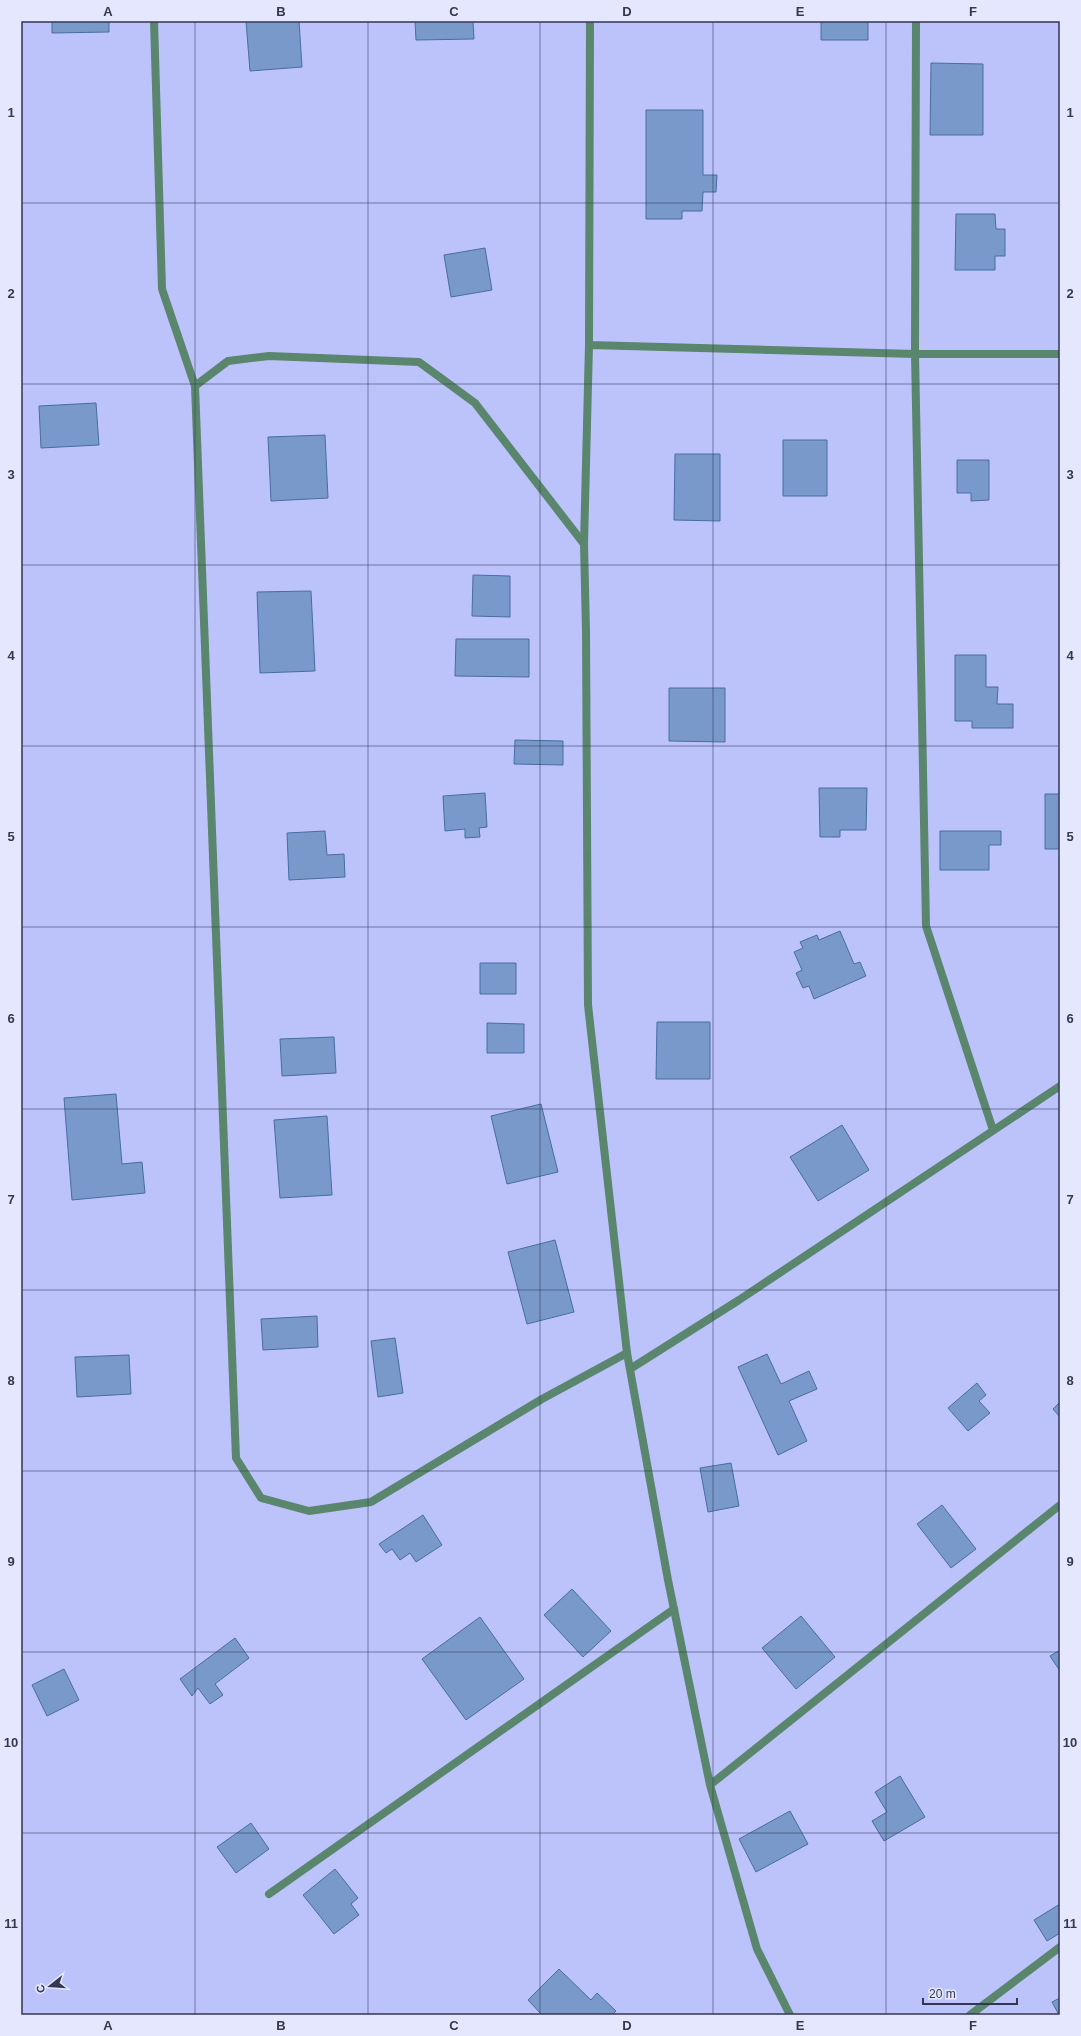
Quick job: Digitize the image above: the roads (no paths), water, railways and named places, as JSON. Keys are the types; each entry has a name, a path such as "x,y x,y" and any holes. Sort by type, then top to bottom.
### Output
{"street":[{"path":"154,21 162,289 195,386 236,1458 261,1498 309,1511 371,1502 542,1399 627,1353"},
{"path":"590,21 589,345 584,544 588,1005 627,1353 674,1609 710,1785 757,1949 790,2015"},
{"path":"916,21 915,354 926,926 993,1130"},
{"path":"589,345 915,354 1060,354"},
{"path":"195,386 228,361 269,356 418,362 475,403 584,544"},
{"path":"630,1369 739,1300 1060,1086"},
{"path":"710,1785 1060,1505"},
{"path":"269,1894 674,1609"},
{"path":"970,2015 1060,1947"}]}
